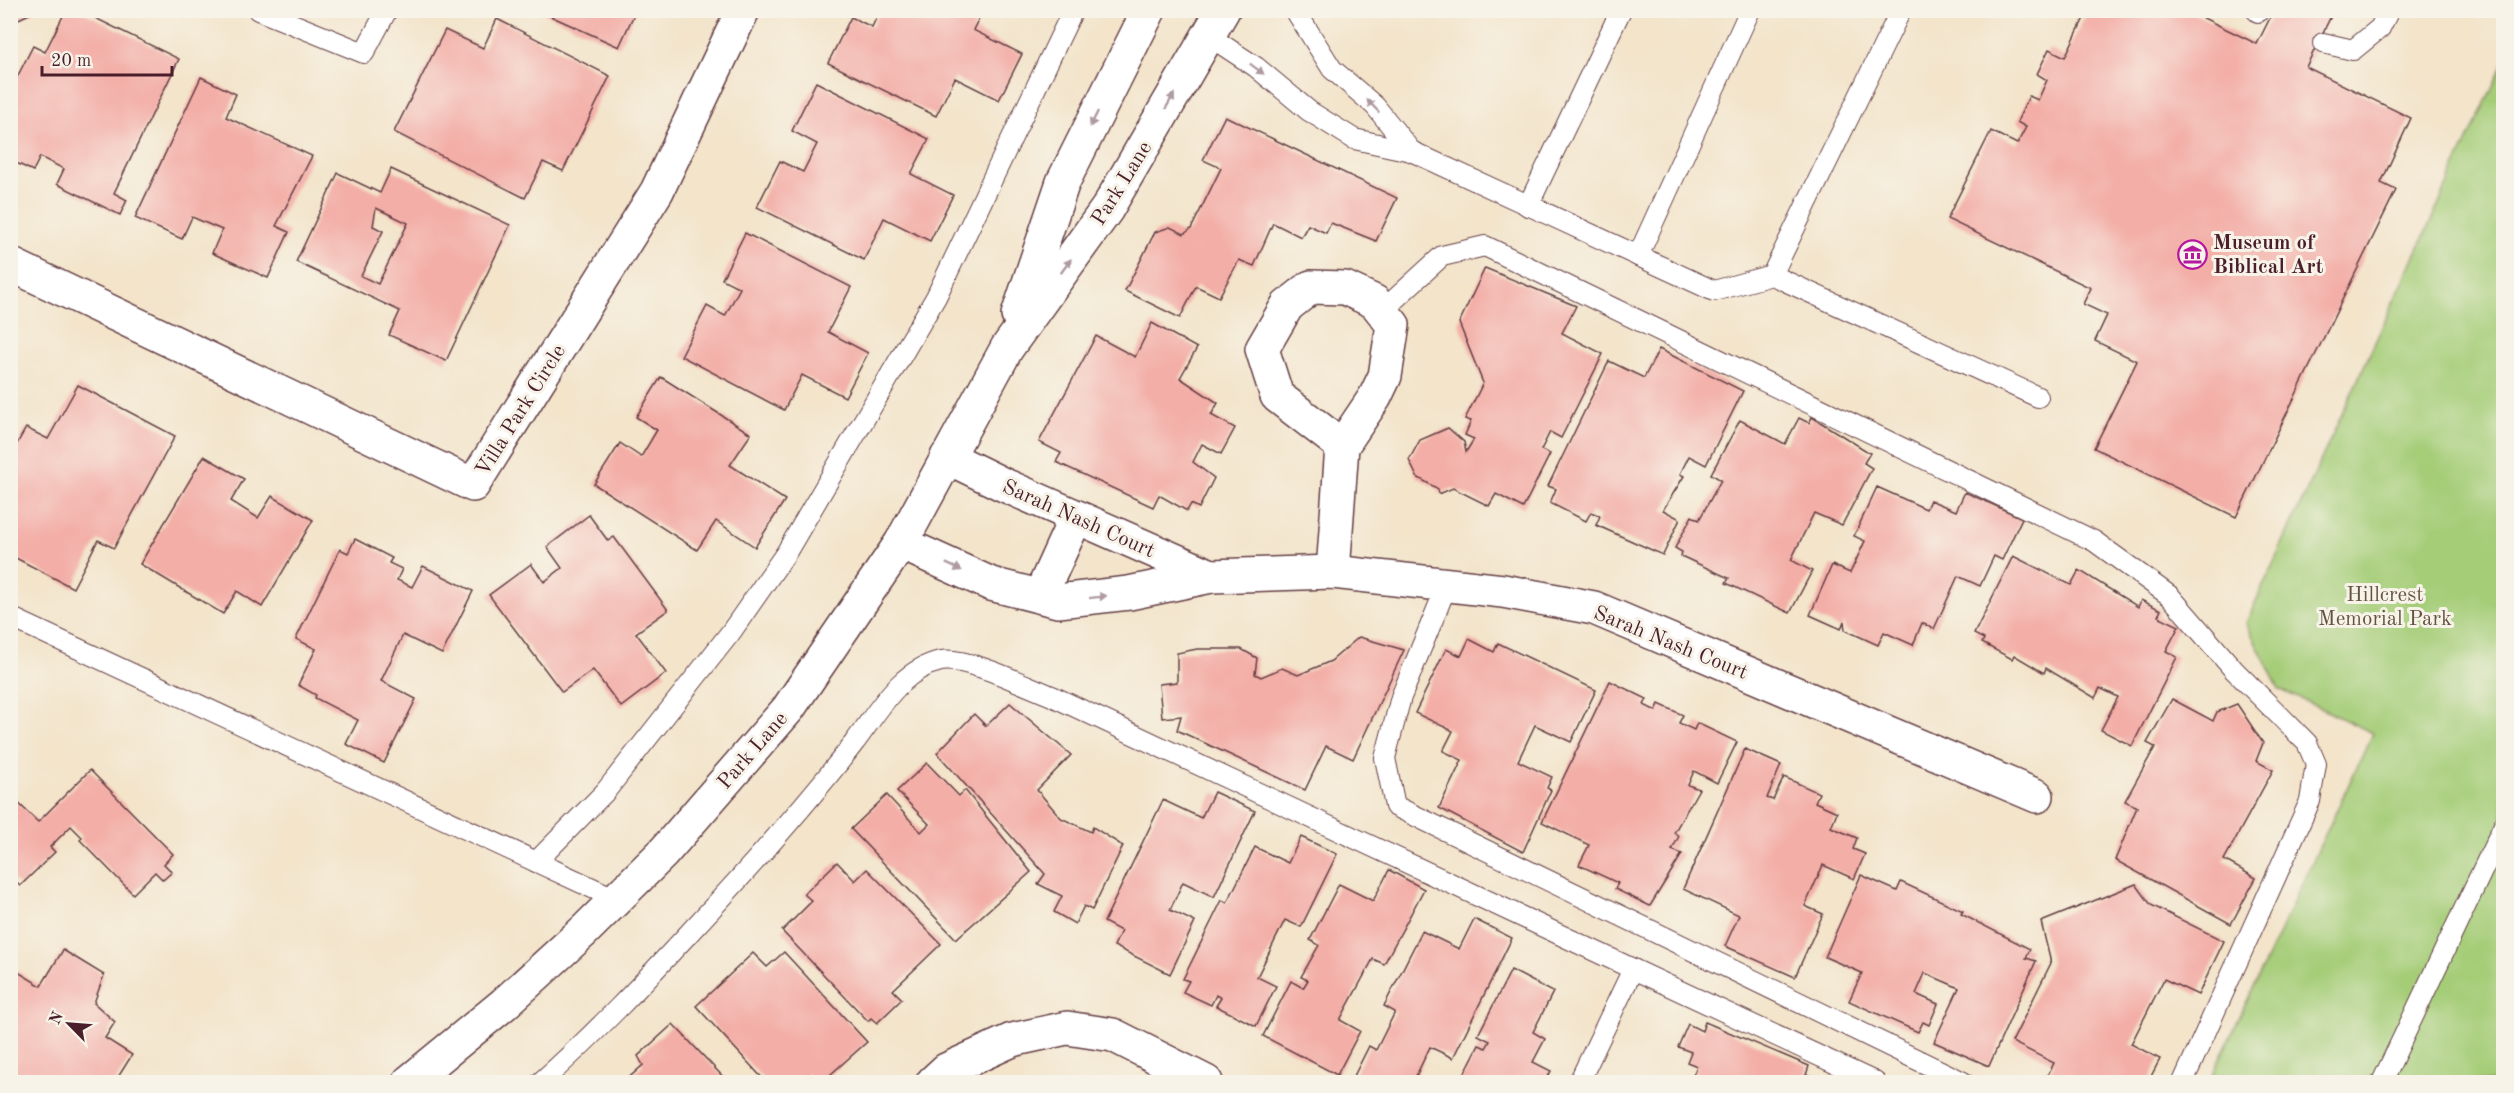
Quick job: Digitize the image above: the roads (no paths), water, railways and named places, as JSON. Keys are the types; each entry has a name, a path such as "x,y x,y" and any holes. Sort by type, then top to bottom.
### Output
{"street":[{"name":"Villa Park Circle","path":"10,264 473,485 657,191 743,10"},
{"name":"Park Lane","path":"1007,348 1063,182 1149,10"},
{"name":"Park Lane","path":"409,1083 504,1004 663,853 788,709 901,543 1007,348 1107,209 1209,19"},
{"path":"1333,572 1342,446 1375,397 1385,376 1393,325 1375,302 1345,288 1311,287 1287,306 1262,349 1276,396 1342,446"},
{"name":"Sarah Nash Court","path":"947,457 1211,576"},
{"path":"1040,596 1076,517"},
{"name":"Sarah Nash Court","path":"901,543 992,584 1058,601 1130,593 1211,576 1333,572 1503,591 1594,608 2037,796"},
{"path":"933,1083 945,1070 1012,1040 1067,1028 1113,1035 1206,1083"}],"lane":[{"path":"258,10 364,53 387,10"},
{"path":"536,862 605,792 731,632 786,553 936,297 1073,10"},
{"path":"1294,10 1332,69 1375,106 1411,151"},
{"path":"1528,206 1621,10"},
{"path":"1638,256 1750,10"},
{"path":"1772,274 1901,10"},
{"path":"2323,43 2353,50 2380,28 2389,10"},
{"path":"1209,19 1256,67 1310,111 1354,139 1411,151 1714,291 1772,274 2038,397"},
{"path":"1382,311 1442,256 1485,246 2094,541 2170,596 2234,670 2307,743 2316,764 2310,801 2183,1083"},
{"path":"1447,585 1401,697 1385,758 1395,806 1963,1083"},
{"path":"10,617 616,899"},
{"path":"542,1083 649,977 770,847 894,688 920,669 941,661 960,660 1052,696 1875,1083"},
{"path":"2382,1083 2504,825"},
{"path":"1579,1083 1634,969"}],"place":[{"name":"Museum of Biblical Art","path":"2192,254"}],"park label":[{"name":"Hillcrest Memorial Park","path":"2385,606"}]}
